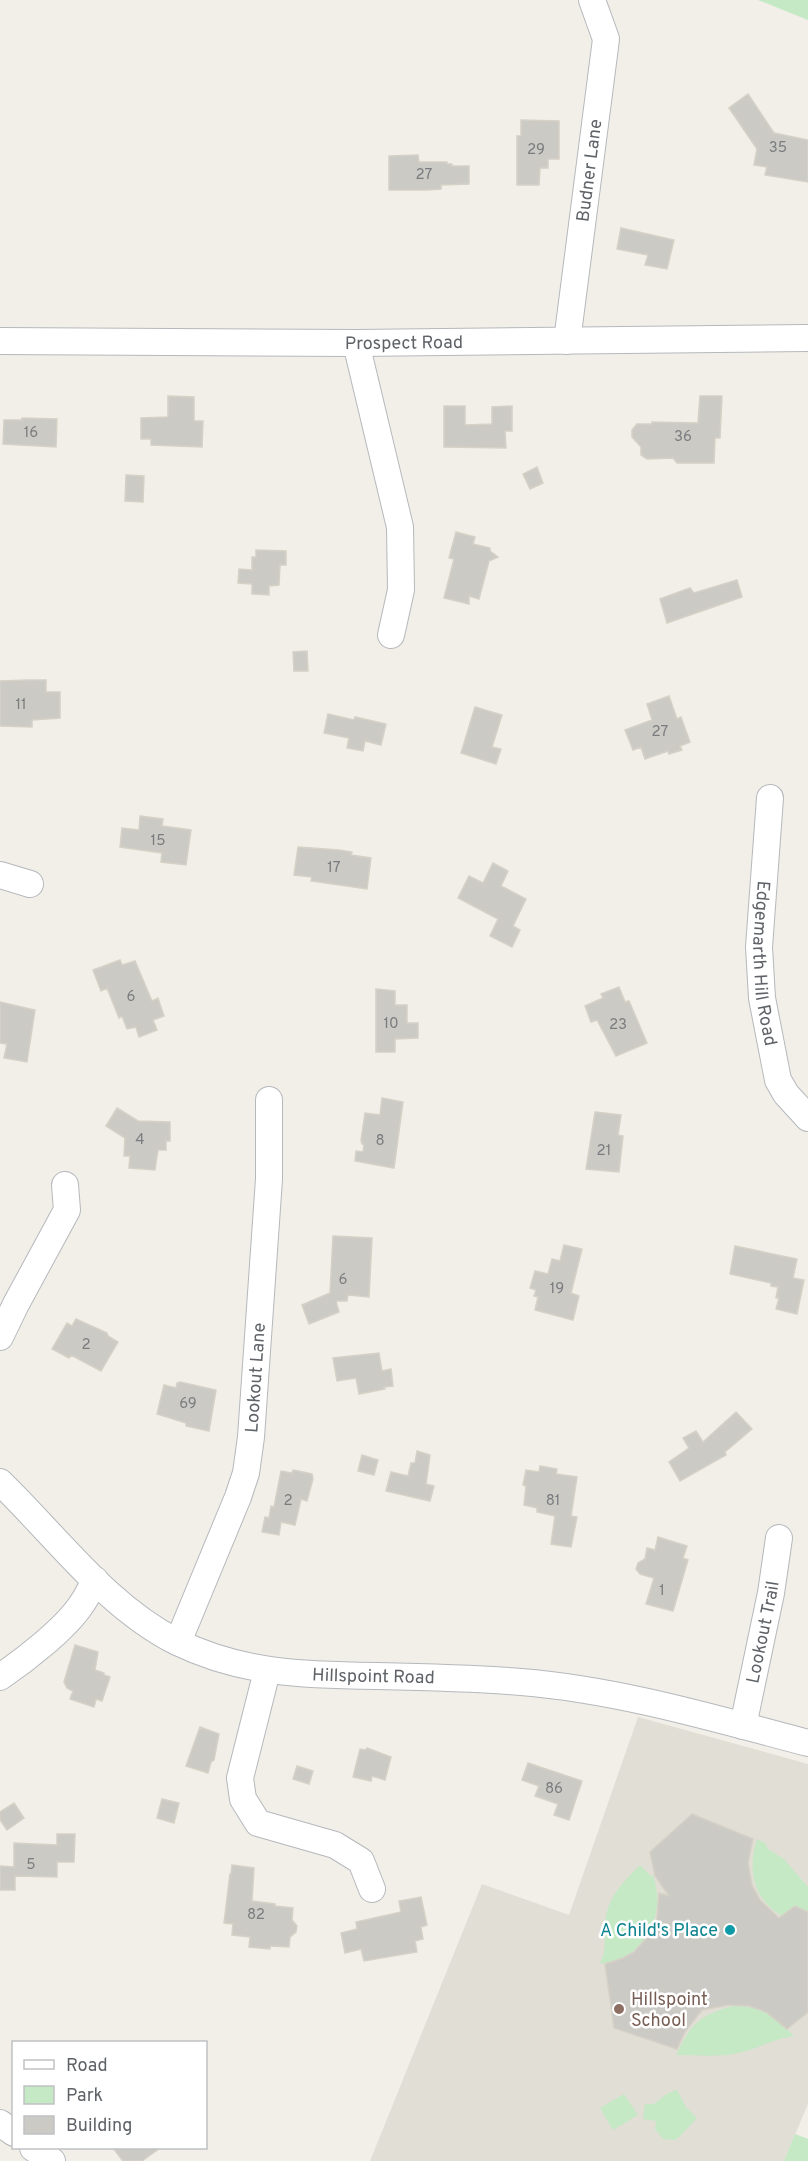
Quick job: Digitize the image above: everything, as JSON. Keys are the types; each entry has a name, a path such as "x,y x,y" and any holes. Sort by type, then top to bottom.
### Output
{"street":[{"name":"Budner Lane","path":"567,340 606,39 592,0"},
{"name":"Prospect Road","path":"0,341 356,344 808,338"},
{"path":"356,344 400,527 401,590 391,635"},
{"name":"Edgemarth Hill Road","path":"770,798 759,947 762,998 778,1080 786,1094 808,1119"},
{"path":"0,875 30,884"},
{"name":"Lookout Lane","path":"178,1642 219,1545 246,1473 269,1179 269,1100"},
{"path":"0,1337 67,1210 65,1185"},
{"name":"Hillspoint Road","path":"0,1482 95,1580 134,1614 178,1642 234,1665 267,1671 519,1682 561,1686 629,1697 808,1743"},
{"name":"Lookout Trail","path":"742,1726 771,1593 779,1538"},
{"path":"0,1677 68,1619 81,1605 95,1580"},
{"path":"267,1671 240,1778 243,1799 258,1823 336,1845 361,1861 372,1889"},
{"path":"34,2149 52,2161"}],"shaded area":[{"name":"Hillspoint School","path":"638,1717 808,1764 808,2104 784,2161 370,2161 482,1884 569,1915"}],"green space":[{"path":"758,0 808,0 808,20"},
{"path":"757,1839 784,1859 808,1887 808,1925 792,1921 779,1914 760,1895 753,1870 753,1855"},
{"path":"640,1865 651,1876 653,1875 657,1894 656,1911 651,1927 641,1943 628,1955 599,1964 604,1951 608,1908 621,1885"},
{"path":"735,2006 761,2010 781,2023 794,2036 734,2054 676,2055 689,2031 700,2020 720,2010"},
{"path":"677,2090 686,2107 697,2118 675,2140 663,2139 655,2129 656,2121 643,2119 645,2104 654,2104 668,2093"},
{"path":"624,2094 638,2115 613,2130 600,2108"},
{"path":"795,2134 808,2139 808,2161 784,2161"}],"building":[{"path":"748,94 774,133 808,140 808,182 765,175 767,167 754,165 757,149 729,108"},
{"path":"521,120 559,121 559,159 548,159 548,168 540,168 539,185 517,185 517,136 521,136"},
{"path":"418,155 419,162 447,162 452,166 469,166 469,184 441,185 441,189 389,190 389,156"},
{"path":"621,228 674,240 667,269 645,265 648,255 617,249"},
{"path":"168,396 194,397 194,421 203,421 202,447 151,445 151,439 141,439 141,418 168,417"},
{"path":"700,396 722,396 720,438 715,438 714,463 677,463 673,458 647,459 641,455 641,447 632,437 632,430 637,424 698,423"},
{"path":"444,406 465,406 465,425 492,424 492,407 512,406 512,431 505,431 506,448 444,447"},
{"path":"22,418 57,419 56,447 3,444 4,420 22,420"},
{"path":"537,467 543,483 530,489 523,474"},
{"path":"126,475 144,476 143,502 125,501"},
{"path":"456,532 475,537 473,544 490,548 490,551 498,557 489,561 479,599 469,596 469,604 444,598 454,559 449,558"},
{"path":"256,550 286,551 286,565 280,565 279,585 269,586 269,595 252,594 252,584 238,583 239,569 252,570 252,557 256,557"},
{"path":"737,580 742,597 667,623 660,599 690,588 694,593"},
{"path":"307,651 308,671 294,671 293,652"},
{"path":"46,680 46,692 60,692 60,718 32,720 32,727 0,726 0,681"},
{"path":"669,696 677,719 681,717 690,742 680,746 682,750 669,754 668,751 645,759 641,747 633,750 625,730 652,720 647,704"},
{"path":"475,707 502,715 492,747 501,749 496,764 461,753"},
{"path":"328,714 386,724 381,745 365,741 363,751 347,748 349,738 324,733"},
{"path":"140,816 163,819 162,826 191,830 186,865 161,862 162,853 120,847 122,828 139,830"},
{"path":"298,847 339,850 352,852 351,855 371,858 367,889 311,881 312,877 294,875"},
{"path":"493,863 508,871 501,886 526,899 513,926 520,930 512,947 490,936 498,919 458,898 469,876 483,883"},
{"path":"120,960 122,965 135,961 152,1001 158,998 164,1016 153,1020 157,1030 139,1037 136,1027 127,1029 122,1016 119,1018 107,988 101,991 93,970"},
{"path":"619,987 625,1002 629,1001 647,1043 616,1056 597,1020 591,1022 585,1006 603,998 601,994"},
{"path":"376,989 395,991 395,1005 407,1005 407,1023 418,1023 418,1038 395,1039 395,1052 376,1052"},
{"path":"0,1002 35,1010 27,1062 4,1058 7,1044 0,1043"},
{"path":"382,1098 403,1102 394,1168 355,1161 356,1151 363,1152 364,1144 361,1140 365,1113 380,1115"},
{"path":"117,1108 138,1121 170,1122 170,1141 166,1141 166,1150 158,1150 155,1170 129,1168 130,1156 124,1156 125,1138 106,1126"},
{"path":"595,1112 621,1115 618,1135 623,1136 619,1172 586,1169"},
{"path":"333,1236 372,1238 369,1297 348,1295 347,1301 336,1301 339,1312 309,1324 302,1305 330,1293"},
{"path":"564,1245 582,1249 571,1293 579,1296 573,1320 535,1310 538,1297 534,1296 536,1290 530,1288 535,1271 548,1274 552,1259 560,1261"},
{"path":"735,1246 797,1259 793,1278 804,1280 797,1314 776,1309 779,1298 776,1298 778,1287 771,1286 771,1283 730,1274"},
{"path":"76,1319 107,1333 118,1342 101,1371 71,1355 69,1358 52,1349 67,1323 72,1326"},
{"path":"379,1353 382,1371 391,1369 393,1386 359,1394 356,1378 337,1381 333,1358"},
{"path":"177,1383 216,1390 209,1431 186,1426 186,1423 157,1414 164,1385 176,1388"},
{"path":"736,1412 752,1429 725,1452 726,1455 680,1481 669,1462 689,1448 683,1438 696,1431 703,1442"},
{"path":"417,1451 430,1455 426,1484 434,1486 430,1501 386,1491 391,1472 408,1476 411,1463 415,1463"},
{"path":"362,1455 378,1460 374,1475 358,1471"},
{"path":"540,1466 557,1469 556,1474 577,1477 571,1516 577,1517 571,1547 551,1544 555,1516 537,1512 537,1508 524,1505 526,1486 523,1485 526,1470 539,1472"},
{"path":"293,1470 312,1474 313,1479 307,1501 301,1499 295,1525 281,1522 279,1535 262,1532 265,1517 269,1518 271,1506 274,1507 281,1471 292,1473"},
{"path":"658,1537 687,1546 683,1558 688,1560 673,1611 646,1604 654,1578 640,1574 636,1569 638,1563 645,1559 647,1548 655,1550"},
{"path":"75,1645 98,1652 95,1670 110,1677 102,1701 96,1699 94,1707 70,1699 73,1691 67,1688 64,1682"},
{"path":"200,1727 219,1734 214,1760 211,1762 208,1773 186,1766"},
{"path":"367,1748 391,1757 385,1780 372,1776 371,1781 353,1777 360,1749 366,1750"},
{"path":"528,1763 582,1781 569,1820 554,1815 558,1804 535,1796 539,1786 522,1780"},
{"path":"297,1766 313,1771 309,1784 293,1779"},
{"path":"162,1799 179,1803 174,1823 157,1818"},
{"path":"14,1803 24,1818 7,1830 0,1820 0,1812"},
{"name":"A Child's Place","path":"692,1814 753,1839 748,1863 752,1885 760,1900 779,1918 795,1906 808,1912 808,2012 787,2029 766,2012 749,2006 729,2005 702,2010 685,2032 677,2049 614,2028 605,1964 634,1952 650,1934 657,1917 659,1893 669,1896 655,1876 650,1852"},
{"path":"57,1834 75,1834 74,1862 57,1862 57,1877 15,1876 15,1890 0,1890 0,1866 14,1867 14,1843 57,1845"},
{"path":"232,1865 254,1868 252,1901 293,1908 292,1920 297,1926 296,1932 290,1937 289,1947 270,1946 270,1949 249,1947 250,1937 232,1935 233,1924 224,1923"},
{"path":"421,1897 427,1925 421,1927 423,1939 415,1941 417,1952 364,1961 361,1949 345,1953 341,1933 357,1929 356,1922 401,1912 399,1901"},
{"path":"114,2149 159,2149 142,2161 123,2161"}],"place":[{"name":"A Child's Place","path":"730,1930"},
{"name":"Hillspoint School","path":"619,2009"}]}
